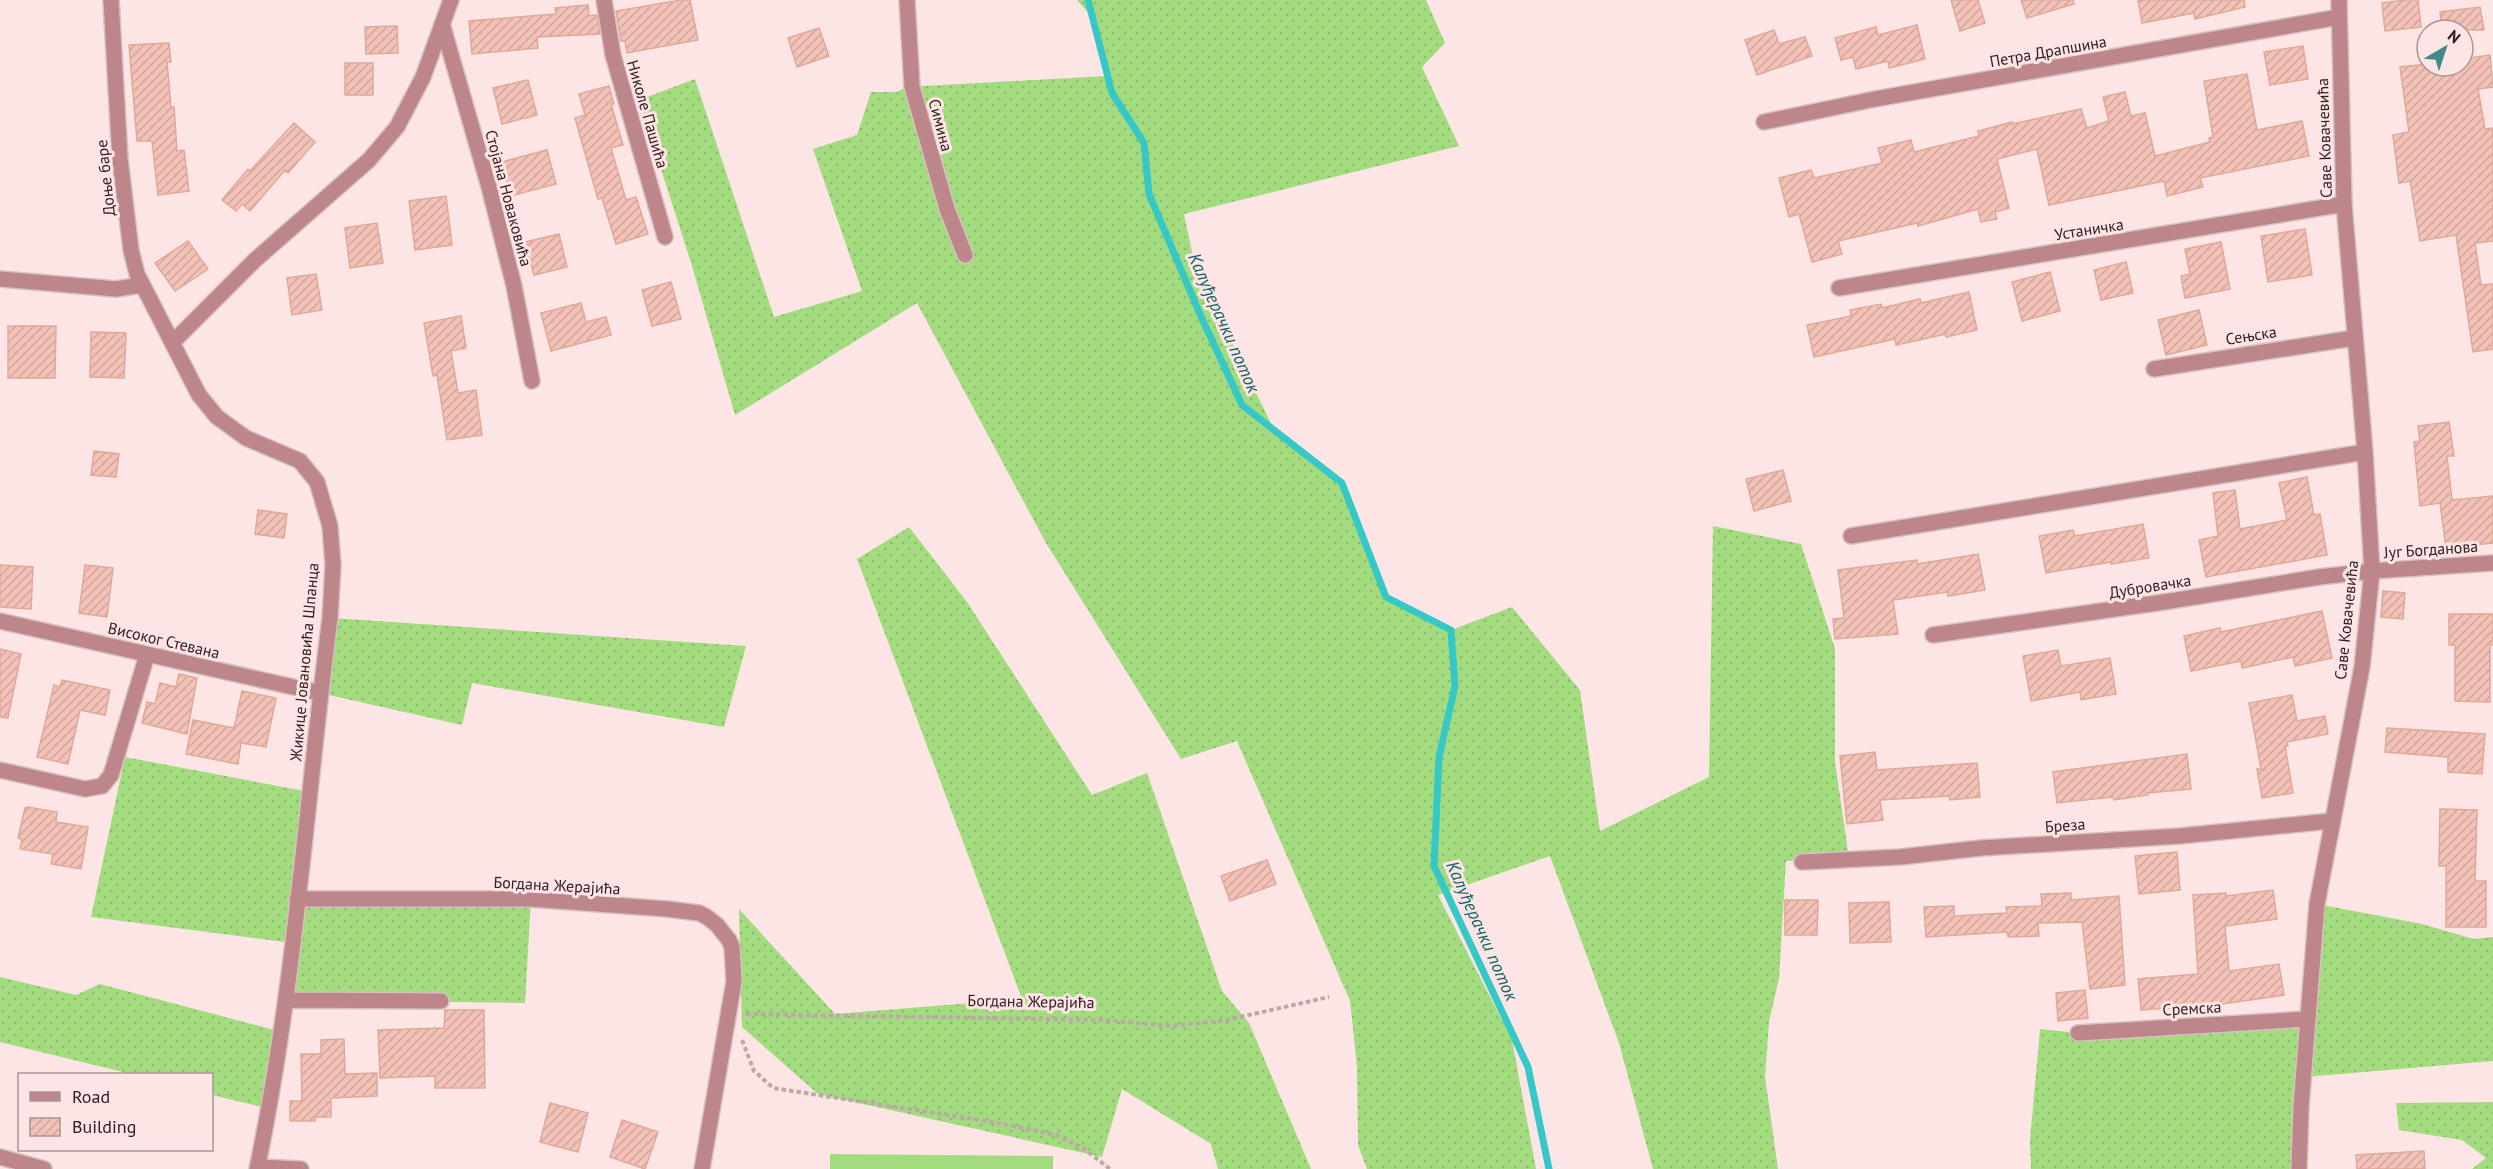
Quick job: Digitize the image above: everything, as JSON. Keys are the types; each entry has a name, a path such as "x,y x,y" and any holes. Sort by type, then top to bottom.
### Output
{"street":[{"name":"Доње баре","path":"111,0 120,159 131,250 142,285 173,342"},
{"path":"173,342 255,260 369,160 397,127 423,77 451,0"},
{"name":"Николе Пашића","path":"604,0 613,55 665,237"},
{"name":"Симина","path":"907,0 912,87 947,209 965,255"},
{"name":"Саве Ковачевића","path":"2299,1169 2301,1107 2317,904 2362,667 2372,571 2365,452 2344,204 2339,0"},
{"name":"Петра Драпшина","path":"1764,122 1875,99 2339,17"},
{"name":"Стојана Новаковића","path":"443,27 489,187 514,286 532,381"},
{"name":"Устаничка","path":"1839,288 2344,204"},
{"path":"0,279 116,290 142,285"},
{"name":"Сењска","path":"2154,369 2354,338"},
{"name":"Жикице Јовановића Шпанца","path":"173,342 199,395 217,417 246,438 300,461 316,482 330,526 333,565 330,618 286,1000 270,1109 258,1168"},
{"path":"1851,536 2365,452"},
{"name":"Југ Богданова","path":"2372,571 2493,563"},
{"name":"Дубровачка","path":"1933,635 2372,571"},
{"name":"Високог Стевана","path":"0,621 320,693"},
{"path":"0,770 85,789 102,786 111,775 147,655"},
{"name":"Бреза","path":"1802,862 2180,836 2331,821"},
{"name":"Богдана Жерајића","path":"297,899 531,899 699,913 717,925 732,947 734,981 702,1169"},
{"path":"286,1000 441,1000"},
{"name":"Сремска","path":"2078,1033 2307,1019"},
{"path":"0,1157 44,1169"},
{"path":"258,1168 301,1169"}],"path":[{"name":"Богдана Жерајића","path":"730,1014 1102,1020 1170,1026 1227,1020 1329,997"},
{"path":"727,1032 738,1034 754,1071 773,1088 993,1122 1056,1135 1083,1148 1110,1169"}],"green space":[{"path":"1077,0 1426,0 1445,43 1422,67 1459,146 1184,214 1195,266 1277,436 1342,483 1386,597 1451,630 1512,607 1580,690 1600,831 1709,777 1713,526 1801,544 1835,649 1835,762 1849,859 1786,861 1779,978 1769,1022 1765,1077 1778,1169 1653,1169 1619,1043 1550,856 1438,895 1512,1040 1536,1169 1367,1169 1358,1145 1357,1067 1350,1001 1237,741 1181,759 1046,543 917,303 735,415 692,266 639,100 695,79 774,317 862,291 813,149 857,135 871,92 897,92 906,87 1107,76 1092,17"},
{"path":"909,527 967,602 1092,795 1147,773 1222,991 1249,1023 1311,1169 1218,1169 1211,1144 1122,1089 1102,1157 818,1094 742,1027 739,909 835,1014 1022,999 857,559"},
{"path":"330,618 746,646 724,727 472,683 462,725 320,693"},
{"path":"125,757 310,792 298,899 531,899 525,1003 287,1000 292,943 91,917"},
{"path":"2317,904 2422,924 2474,939 2493,937 2493,1061 2305,1077 2300,1169 2031,1169 2030,1140 2040,1029 2078,1033 2307,1019"},
{"path":"0,977 76,995 100,984 282,1032 270,1109 213,1095 213,1073 127,1073 0,1042"},
{"path":"2493,1102 2493,1169 2472,1169 2486,1158 2462,1140 2399,1130 2396,1103"},
{"path":"830,1154 1053,1156 1053,1169 830,1169"}],"building":[{"path":"690,0 698,40 627,53 625,41 621,41 616,11"},
{"path":"1951,0 1978,0 1985,23 1960,31"},
{"path":"2021,0 2073,0 2074,4 2027,18"},
{"path":"2138,0 2244,0 2245,7 2195,19 2194,13 2142,23"},
{"path":"2418,0 2420,18 2415,18 2415,28 2385,31 2382,3"},
{"path":"588,5 589,16 597,15 600,34 537,37 538,48 472,54 469,21 556,14 555,8"},
{"path":"2480,7 2484,30 2475,30 2475,18 2441,18 2440,12"},
{"path":"1917,25 1925,59 1889,68 1888,61 1856,69 1853,57 1841,60 1835,38 1876,27 1878,35"},
{"path":"397,26 398,53 366,54 365,27"},
{"path":"819,28 829,56 797,67 788,38"},
{"path":"1774,30 1779,44 1805,37 1812,56 1757,75 1745,40"},
{"path":"169,43 171,62 167,62 171,107 174,107 177,151 184,150 189,191 158,195 152,141 137,141 129,45"},
{"path":"2303,46 2308,79 2270,85 2264,52"},
{"path":"2490,55 2493,87 2478,89 2485,129 2492,128 2493,136 2493,241 2475,243 2481,285 2493,284 2493,349 2473,352 2456,235 2420,241 2410,181 2399,183 2393,135 2409,132 2400,67 2415,65 2415,78 2475,78 2475,57"},
{"path":"345,63 373,63 373,95 345,95"},
{"path":"2247,74 2257,130 2302,121 2309,156 2200,178 2203,187 2167,196 2164,181 2049,205 2037,149 1997,159 2009,208 1995,212 1997,219 1981,222 1978,209 1918,226 1917,223 1838,241 1842,254 1812,262 1799,214 1789,217 1779,178 1811,170 1814,178 1882,163 1878,148 1911,140 1914,152 1979,136 1978,131 2012,122 2012,124 2081,109 2087,128 2109,121 2103,97 2125,92 2131,116 2145,113 2155,156 2210,142 2209,138 2213,137 2204,81"},
{"path":"528,80 537,115 502,124 493,88"},
{"path":"609,86 614,104 611,104 623,145 611,148 626,200 636,197 648,234 616,244 602,198 598,199 575,118 585,115 579,94"},
{"path":"294,123 315,142 288,173 285,170 250,211 242,204 236,211 222,200 248,169 250,171"},
{"path":"547,150 556,184 510,196 502,162"},
{"path":"446,196 452,245 415,250 409,201"},
{"path":"377,223 383,263 350,268 345,228"},
{"path":"2305,229 2312,275 2268,282 2261,236"},
{"path":"559,234 567,267 534,275 525,242"},
{"path":"188,241 208,269 175,291 155,263"},
{"path":"2221,242 2230,289 2185,298 2181,276 2190,274 2185,249"},
{"path":"2126,262 2133,293 2101,300 2094,270"},
{"path":"2050,272 2060,311 2022,321 2012,282"},
{"path":"316,274 322,310 292,315 287,278"},
{"path":"671,282 681,319 652,326 642,290"},
{"path":"1969,292 1977,330 1896,345 1895,339 1814,357 1807,325 1851,316 1850,310 1881,304 1882,308 1920,299 1921,303"},
{"path":"581,303 586,322 606,317 611,335 551,351 541,313"},
{"path":"2199,310 2207,345 2166,355 2158,320"},
{"path":"461,316 466,348 451,351 458,393 476,390 482,435 447,440 437,375 433,376 424,323"},
{"path":"8,326 56,326 55,378 8,378"},
{"path":"91,332 126,333 124,378 90,377"},
{"path":"2449,422 2454,456 2447,456 2452,500 2493,496 2493,543 2446,548 2440,503 2420,506 2414,442 2420,441 2418,426"},
{"path":"94,451 119,454 116,477 91,475"},
{"path":"1783,470 1791,501 1754,511 1746,479"},
{"path":"2307,477 2314,515 2320,514 2327,555 2206,577 2199,540 2218,536 2213,493 2235,490 2240,529 2287,520 2279,483"},
{"path":"258,510 287,514 284,538 255,534"},
{"path":"2143,524 2149,558 2046,573 2039,536 2073,530 2075,536"},
{"path":"1978,554 1985,590 1948,596 1948,592 1893,600 1898,634 1835,639 1833,619 1844,618 1838,570 1917,560 1917,564"},
{"path":"0,565 33,567 31,609 0,607"},
{"path":"85,565 113,568 107,617 79,613"},
{"path":"2383,591 2405,593 2403,619 2381,617"},
{"path":"2322,611 2332,658 2295,666 2293,657 2242,668 2241,661 2191,671 2184,636 2220,628 2221,632"},
{"path":"2449,614 2493,614 2493,645 2490,645 2490,702 2455,701 2455,645 2449,645"},
{"path":"0,649 21,654 8,718 0,717"},
{"path":"2058,650 2061,666 2110,658 2116,694 2081,700 2080,692 2031,701 2023,656"},
{"path":"179,674 197,678 187,734 142,723 147,702 155,704 160,683 176,687"},
{"path":"62,680 110,690 105,715 80,710 68,764 37,757 54,685 60,687"},
{"path":"242,691 276,698 266,747 241,743 238,764 186,754 193,720 234,728"},
{"path":"2292,695 2297,721 2325,716 2328,734 2287,742 2288,746 2285,746 2293,793 2262,798 2257,769 2261,769 2249,703"},
{"path":"2387,728 2485,734 2482,774 2448,772 2448,757 2385,752"},
{"path":"1875,752 1877,770 1977,763 1980,797 1950,800 1949,796 1880,800 1883,820 1847,824 1840,756"},
{"path":"2187,754 2191,789 2147,793 2148,795 2114,800 2113,797 2057,803 2053,772"},
{"path":"27,807 57,812 56,822 88,827 81,869 51,864 53,854 20,849 22,839 18,838"},
{"path":"2440,809 2477,810 2475,881 2486,881 2486,927 2446,927 2446,866 2439,866"},
{"path":"2177,852 2180,890 2139,894 2135,856"},
{"path":"1267,860 1276,884 1230,901 1221,876"},
{"path":"2273,890 2277,919 2225,926 2229,971 2279,964 2284,995 2215,1005 2141,1010 2138,979 2198,974 2193,895 2226,893 2226,896"},
{"path":"2071,893 2071,900 2119,896 2125,985 2090,989 2082,922 2038,923 2039,936 2008,937 2007,932 1926,937 1924,907 1954,906 1954,916 2007,913 2006,907 2042,906 2041,894"},
{"path":"1785,900 1818,900 1817,935 1785,935"},
{"path":"1889,902 1891,942 1850,943 1849,903"},
{"path":"2085,990 2088,1018 2058,1021 2056,993"},
{"path":"445,1010 484,1010 485,1088 435,1088 435,1076 380,1078 378,1030 444,1028"},
{"path":"344,1039 345,1074 377,1073 377,1096 331,1098 331,1117 315,1117 315,1121 290,1121 290,1101 302,1101 301,1054 321,1054 321,1040"},
{"path":"550,1103 588,1113 578,1152 540,1142"},
{"path":"622,1120 658,1132 645,1169 610,1157"},
{"path":"2424,1151 2425,1169 2357,1169 2356,1155"}],"waterway":[{"name":"Калуђерачки поток","path":"1088,0 1112,93 1144,143 1149,194 1199,312 1242,405 1342,483 1386,597 1451,630 1455,686 1439,757 1434,866 1528,1067 1549,1169"}]}
